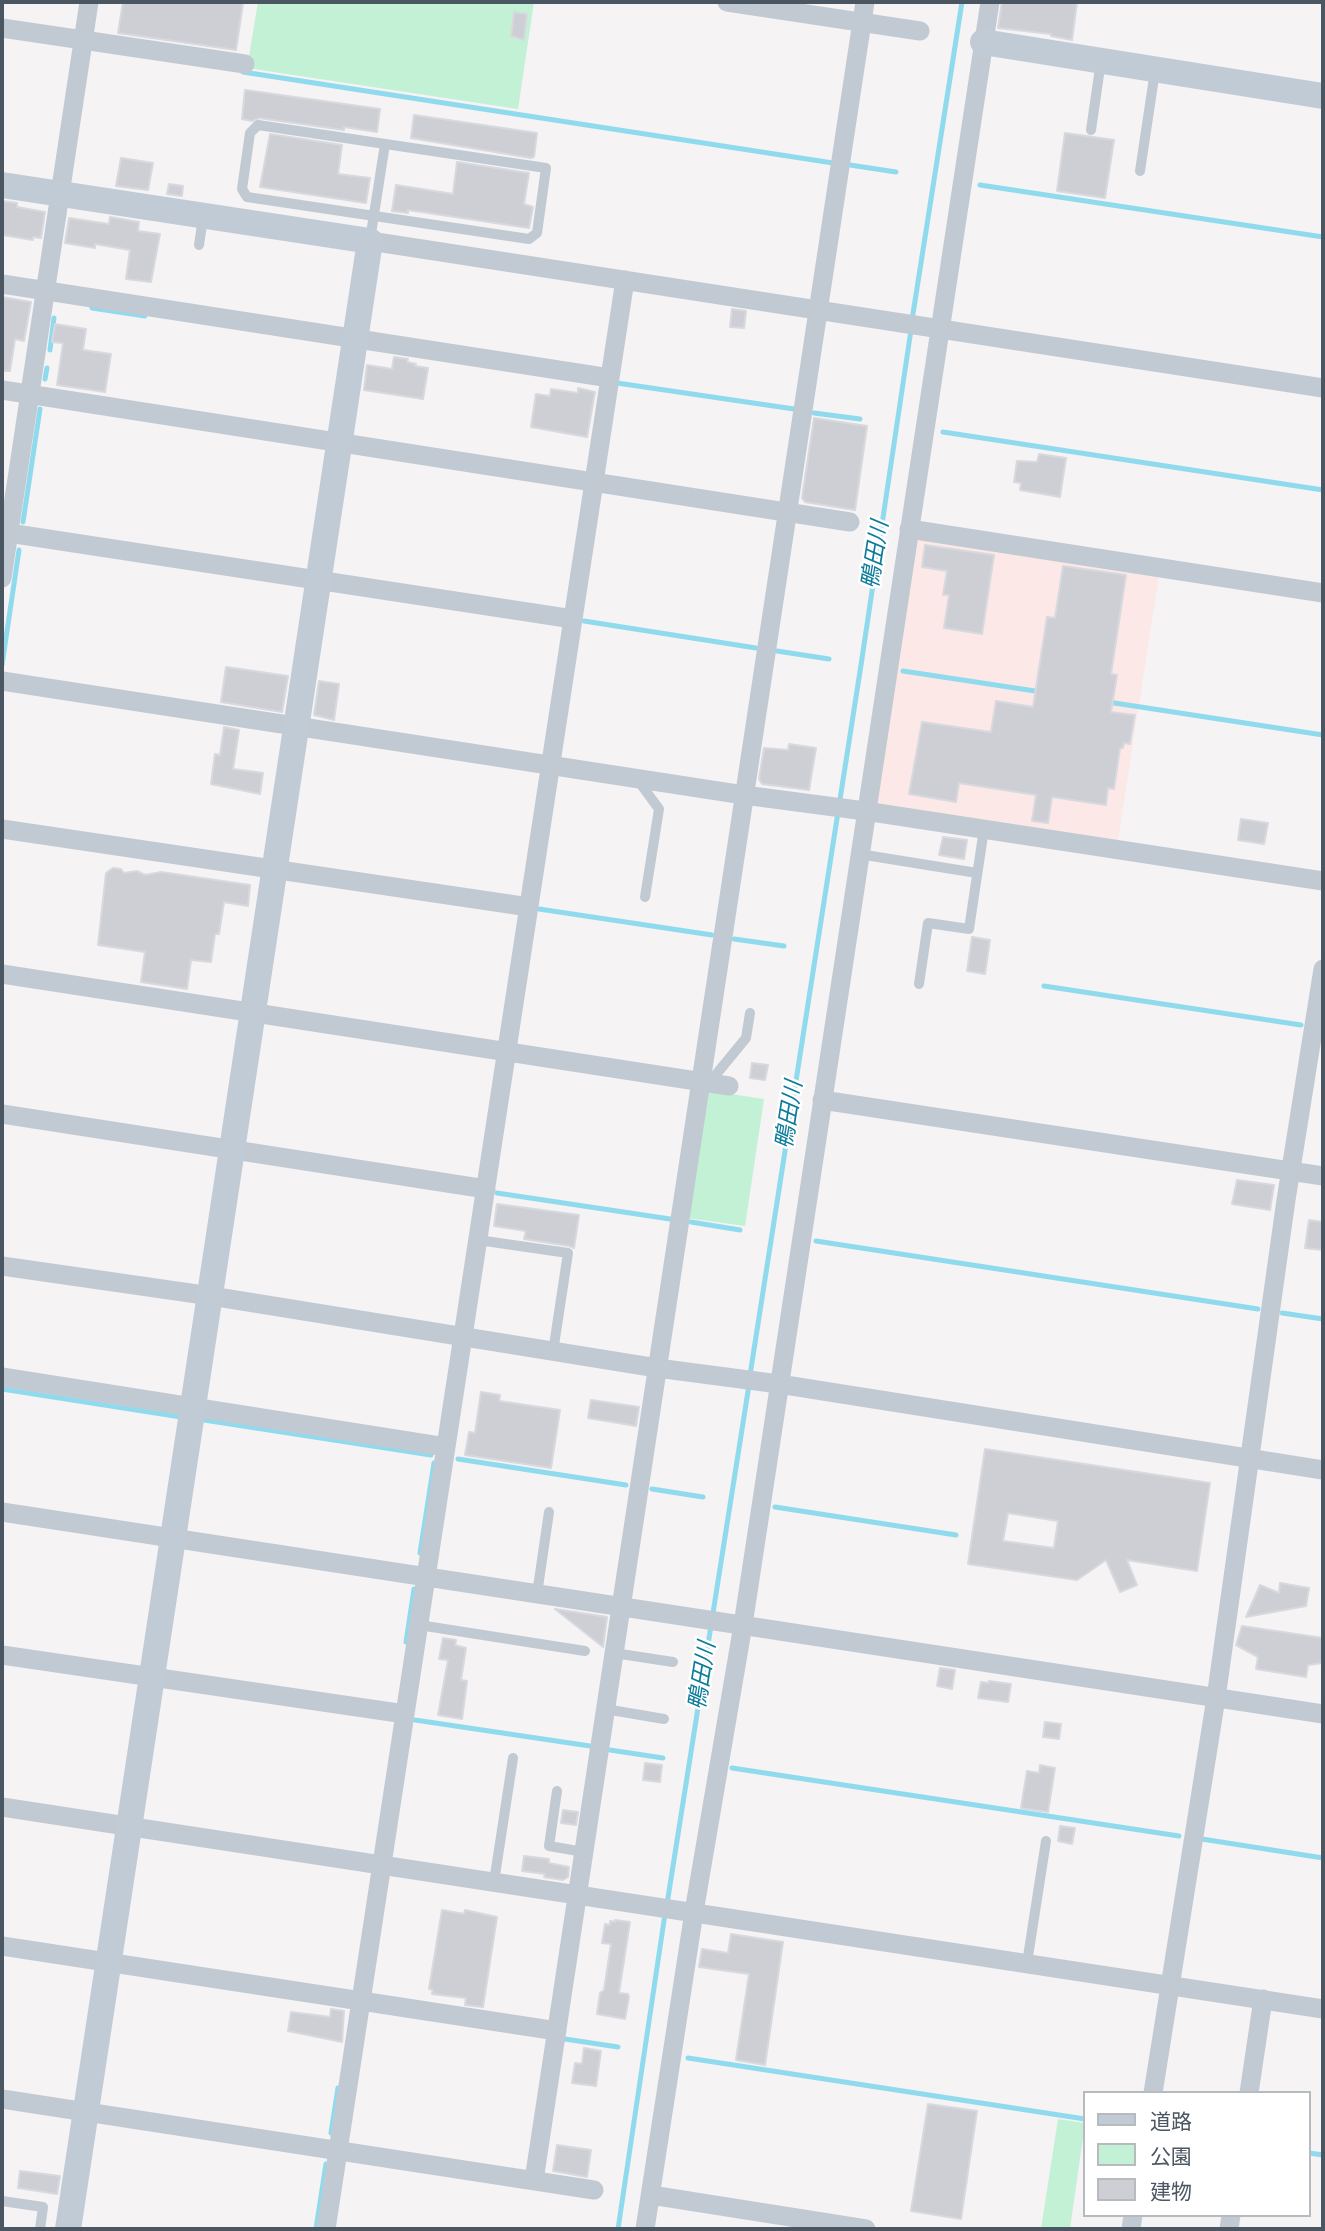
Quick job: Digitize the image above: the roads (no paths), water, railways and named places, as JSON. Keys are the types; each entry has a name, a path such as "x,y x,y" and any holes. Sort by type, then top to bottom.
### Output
{"street":[{"path":"2,578 5,533 30,394 89,2"},
{"path":"727,2 920,30"},
{"path":"534,2180 657,1368 704,1082 786,512 865,2"},
{"path":"645,2229 690,1912 822,1100 859,854 860,810 909,529 934,327 990,2"},
{"path":"2,28 245,64"},
{"path":"984,42 1323,96"},
{"path":"2,185 204,215 372,228 625,280 1323,388"},
{"path":"68,2229 372,228"},
{"path":"326,2229 625,280"},
{"path":"2,284 610,378"},
{"path":"2,390 850,522"},
{"path":"909,529 1323,593"},
{"path":"5,533 573,619"},
{"path":"2,681 1323,881"},
{"path":"2,829 529,907"},
{"path":"1153,2091 1216,1698 1290,1171 1323,968"},
{"path":"2,974 729,1086"},
{"path":"822,1100 1323,1176"},
{"path":"2,1114 486,1189"},
{"path":"2,1266 1323,1469"},
{"path":"2,1377 446,1447"},
{"path":"2,1512 1323,1714"},
{"path":"2,1656 405,1714"},
{"path":"2,1807 1323,2009"},
{"path":"2,1946 557,2031"},
{"path":"1249,2091 1262,1999"},
{"path":"2,2099 594,2190"},
{"path":"650,2195 866,2229"}],"lane":[{"path":"1091,130 1101,61"},
{"path":"1140,171 1156,69"},
{"path":"258,125 546,168 537,233 529,239 372,228 247,197 242,189 250,134 258,125"},
{"path":"372,228 385,144"},
{"path":"199,245 204,215"},
{"path":"636,779 659,809 645,897"},
{"path":"919,984 928,923 969,929 984,829"},
{"path":"859,854 977,873"},
{"path":"704,1082 746,1038 750,1013"},
{"path":"478,1240 568,1253 553,1352"},
{"path":"537,1594 550,1512"},
{"path":"419,1625 585,1651"},
{"path":"614,1653 673,1662"},
{"path":"605,1709 664,1718"},
{"path":"494,1882 513,1758"},
{"path":"557,1791 549,1846 584,1852"},
{"path":"1027,1964 1046,1841"},
{"path":"2,2201 43,2207 40,2229"}],"waterway":[{"name":"鴨田川","path":"912,320 962,2"},
{"path":"243,72 833,163"},
{"path":"850,165 896,172"},
{"path":"980,185 1323,237"},
{"path":"92,308 145,316"},
{"path":"50,350 54,318"},
{"name":"鴨田川","path":"750,1375 911,330"},
{"path":"45,379 47,368"},
{"path":"617,383 794,409"},
{"path":"23,522 40,409"},
{"path":"814,413 860,419"},
{"path":"943,432 1323,490"},
{"path":"2,665 19,550"},
{"path":"584,621 756,648"},
{"path":"777,651 829,659"},
{"path":"903,671 1035,691"},
{"path":"1108,702 1323,735"},
{"path":"539,909 712,935"},
{"path":"734,939 784,946"},
{"path":"1044,986 1301,1025"},
{"path":"497,1193 670,1219"},
{"path":"691,1222 740,1230"},
{"path":"816,1241 1258,1309"},
{"path":"1282,1313 1323,1319"},
{"name":"鴨田川","path":"667,1904 749,1385"},
{"path":"2,1389 181,1417 181,1421"},
{"path":"204,1420 431,1455"},
{"path":"458,1459 626,1485"},
{"path":"420,1553 434,1463"},
{"path":"652,1489 703,1497"},
{"path":"775,1507 956,1535"},
{"path":"406,1642 414,1589"},
{"path":"415,1720 590,1746"},
{"path":"610,1750 663,1758"},
{"path":"732,1768 1179,1836"},
{"path":"1202,1839 1323,1858"},
{"name":"鴨田川","path":"618,2229 665,1914"},
{"path":"565,2039 618,2047"},
{"path":"688,2058 1084,2119"},
{"path":"331,2133 338,2088"},
{"path":"1311,2153 1323,2155"},
{"path":"316,2229 326,2164"}]}
